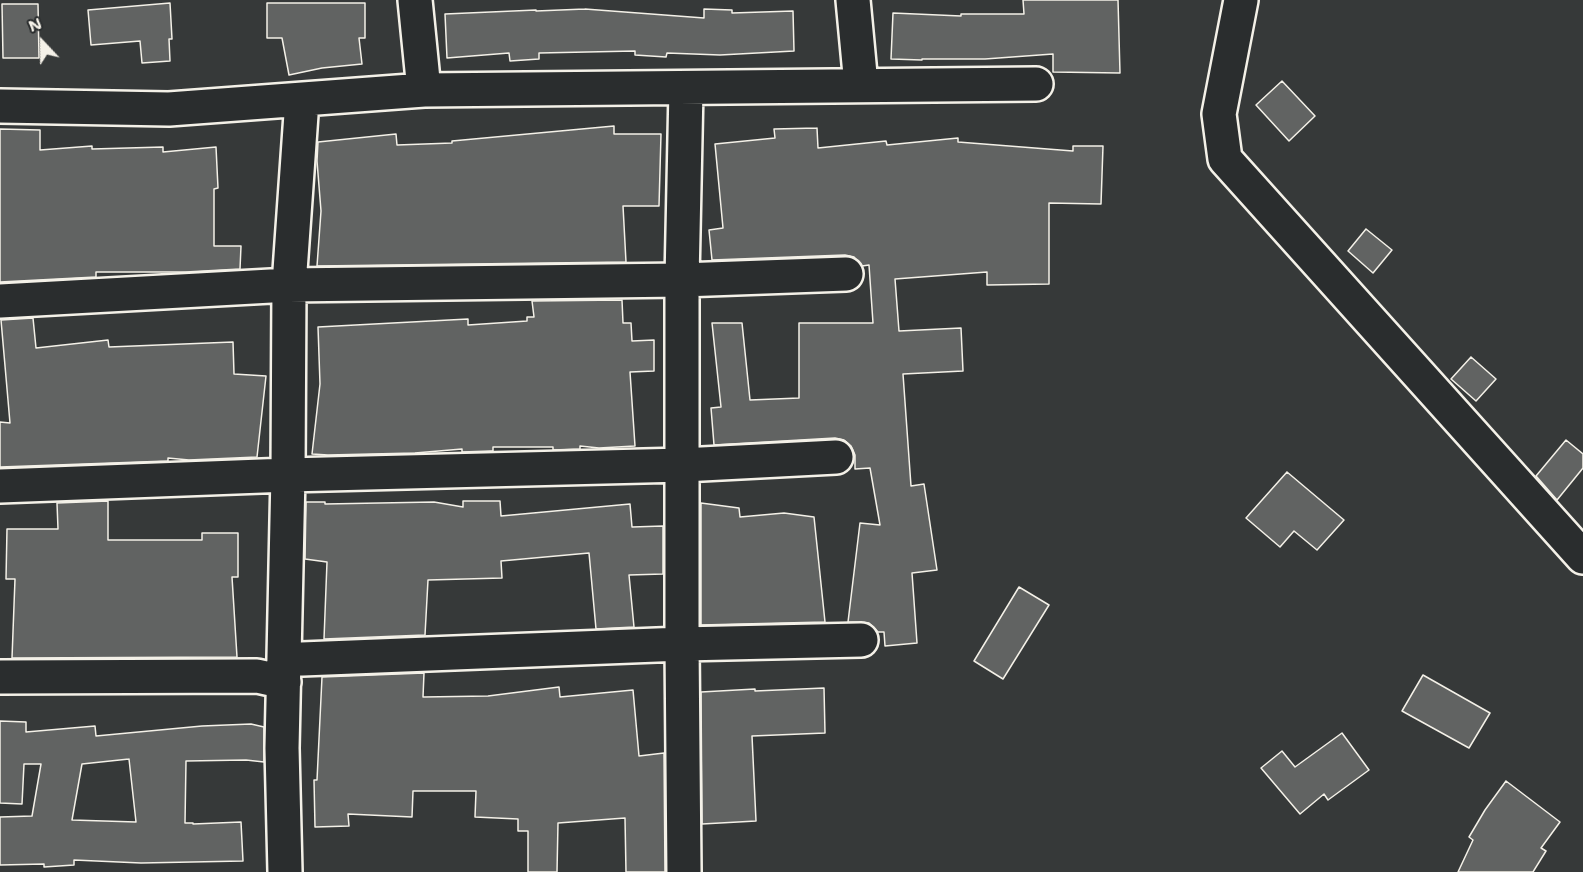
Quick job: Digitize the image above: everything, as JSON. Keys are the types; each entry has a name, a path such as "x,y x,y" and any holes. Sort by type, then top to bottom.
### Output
{"street":[{"path":"415,0 424,90"},
{"path":"853,0 861,84"},
{"path":"1241,0 1219,114 1225,159 1583,557"},
{"path":"0,106 169,109 424,90 1036,84"},
{"path":"684,872 682,280 686,89"},
{"path":"285,872 282,748 290,285 302,100"},
{"path":"0,301 290,285 682,280 846,274"},
{"path":"0,486 288,475 682,465 836,457"},
{"path":"0,677 257,676 284,670 302,659 682,644 861,640"}],"building":[{"path":"1023,0 1118,0 1120,73 1053,72 1053,54 985,59 891,59 893,13 961,16 961,14 1024,14"},
{"path":"170,3 172,39 169,39 170,61 142,63 140,41 91,45 88,10"},
{"path":"267,3 365,3 365,38 359,38 362,64 322,68 289,75 282,38 267,38"},
{"path":"2,4 38,4 39,58 3,58"},
{"path":"585,9 704,18 704,9 732,10 732,13 793,11 794,51 720,55 667,53 666,57 635,55 635,51 539,53 539,59 510,61 509,53 447,58 445,14"},
{"path":"1282,81 1315,116 1289,141 1256,105"},
{"path":"614,126 614,134 661,134 659,206 623,206 626,262 317,266 321,211 317,161 318,142 396,134 397,145 452,143 452,141"},
{"path":"817,128 818,148 886,141 887,145 958,138 958,142 1073,151 1073,146 1103,146 1101,204 1049,203 1049,284 987,285 987,272 895,279 899,331 961,328 963,371 903,374 911,486 924,484 937,570 912,573 917,643 885,646 884,632 878,632 869,623 848,622 860,523 880,525 870,468 855,469 855,455 851,446 844,440 835,438 714,445 711,408 721,407 712,323 742,323 750,400 799,398 799,323 873,323 869,265 862,266 854,257 845,255 712,260 709,230 723,228 715,144 775,138 774,129"},
{"path":"0,129 40,130 40,150 92,146 92,149 163,147 163,152 216,147 218,188 214,189 214,246 241,246 240,269 186,272 96,272 96,277 0,282"},
{"path":"1366,229 1392,250 1373,273 1348,251"},
{"path":"622,300 623,323 631,323 632,341 654,340 654,371 630,372 635,446 599,448 580,446 580,449 553,450 553,447 493,447 493,451 462,452 462,449 415,453 312,454 320,384 318,327 468,319 468,325 527,321 527,317 534,317 532,301"},
{"path":"33,318 36,348 108,340 109,347 233,342 234,374 266,376 257,457 189,460 168,458 168,461 0,467 0,422 10,423 1,320"},
{"path":"1471,357 1496,379 1476,401 1451,379"},
{"path":"1566,440 1583,454 1583,468 1557,500 1536,476"},
{"path":"1287,472 1344,520 1317,550 1294,531 1280,547 1246,518"},
{"path":"108,501 108,540 202,540 202,533 238,533 238,577 232,577 237,657 12,658 15,579 6,579 7,529 58,529 57,503"},
{"path":"463,501 500,501 501,516 630,504 632,527 663,526 663,574 629,575 634,627 596,629 589,553 501,561 502,578 428,580 425,635 324,639 327,562 305,559 306,502 325,502 325,504 434,502 463,507"},
{"path":"701,503 739,508 740,517 784,513 814,517 825,622 701,625"},
{"path":"1019,587 1049,605 1003,679 974,661"},
{"path":"424,673 423,697 488,696 559,687 560,697 633,690 639,756 664,753 665,872 626,872 625,818 558,823 557,872 528,872 528,831 518,831 518,819 475,817 476,791 413,791 412,817 348,814 349,826 315,827 314,780 317,780 322,677"},
{"path":"1423,675 1490,713 1469,748 1402,711"},
{"path":"824,688 825,733 752,736 756,821 702,824 701,692"},
{"path":"0,721 26,722 26,732 95,726 96,736 202,726 251,724 264,727 264,762 186,761 185,823 241,822 243,861 141,863 74,860 74,865 44,867 44,864 0,865 0,817 32,816 41,764 24,764 22,804 0,803","holes":["129,759 136,822 72,820 82,764"]},
{"path":"1342,733 1369,770 1328,800 1324,794 1300,814 1261,768 1282,751 1295,767"},
{"path":"1506,781 1560,822 1541,848 1546,851 1533,872 1458,872 1473,840 1469,837"}]}
